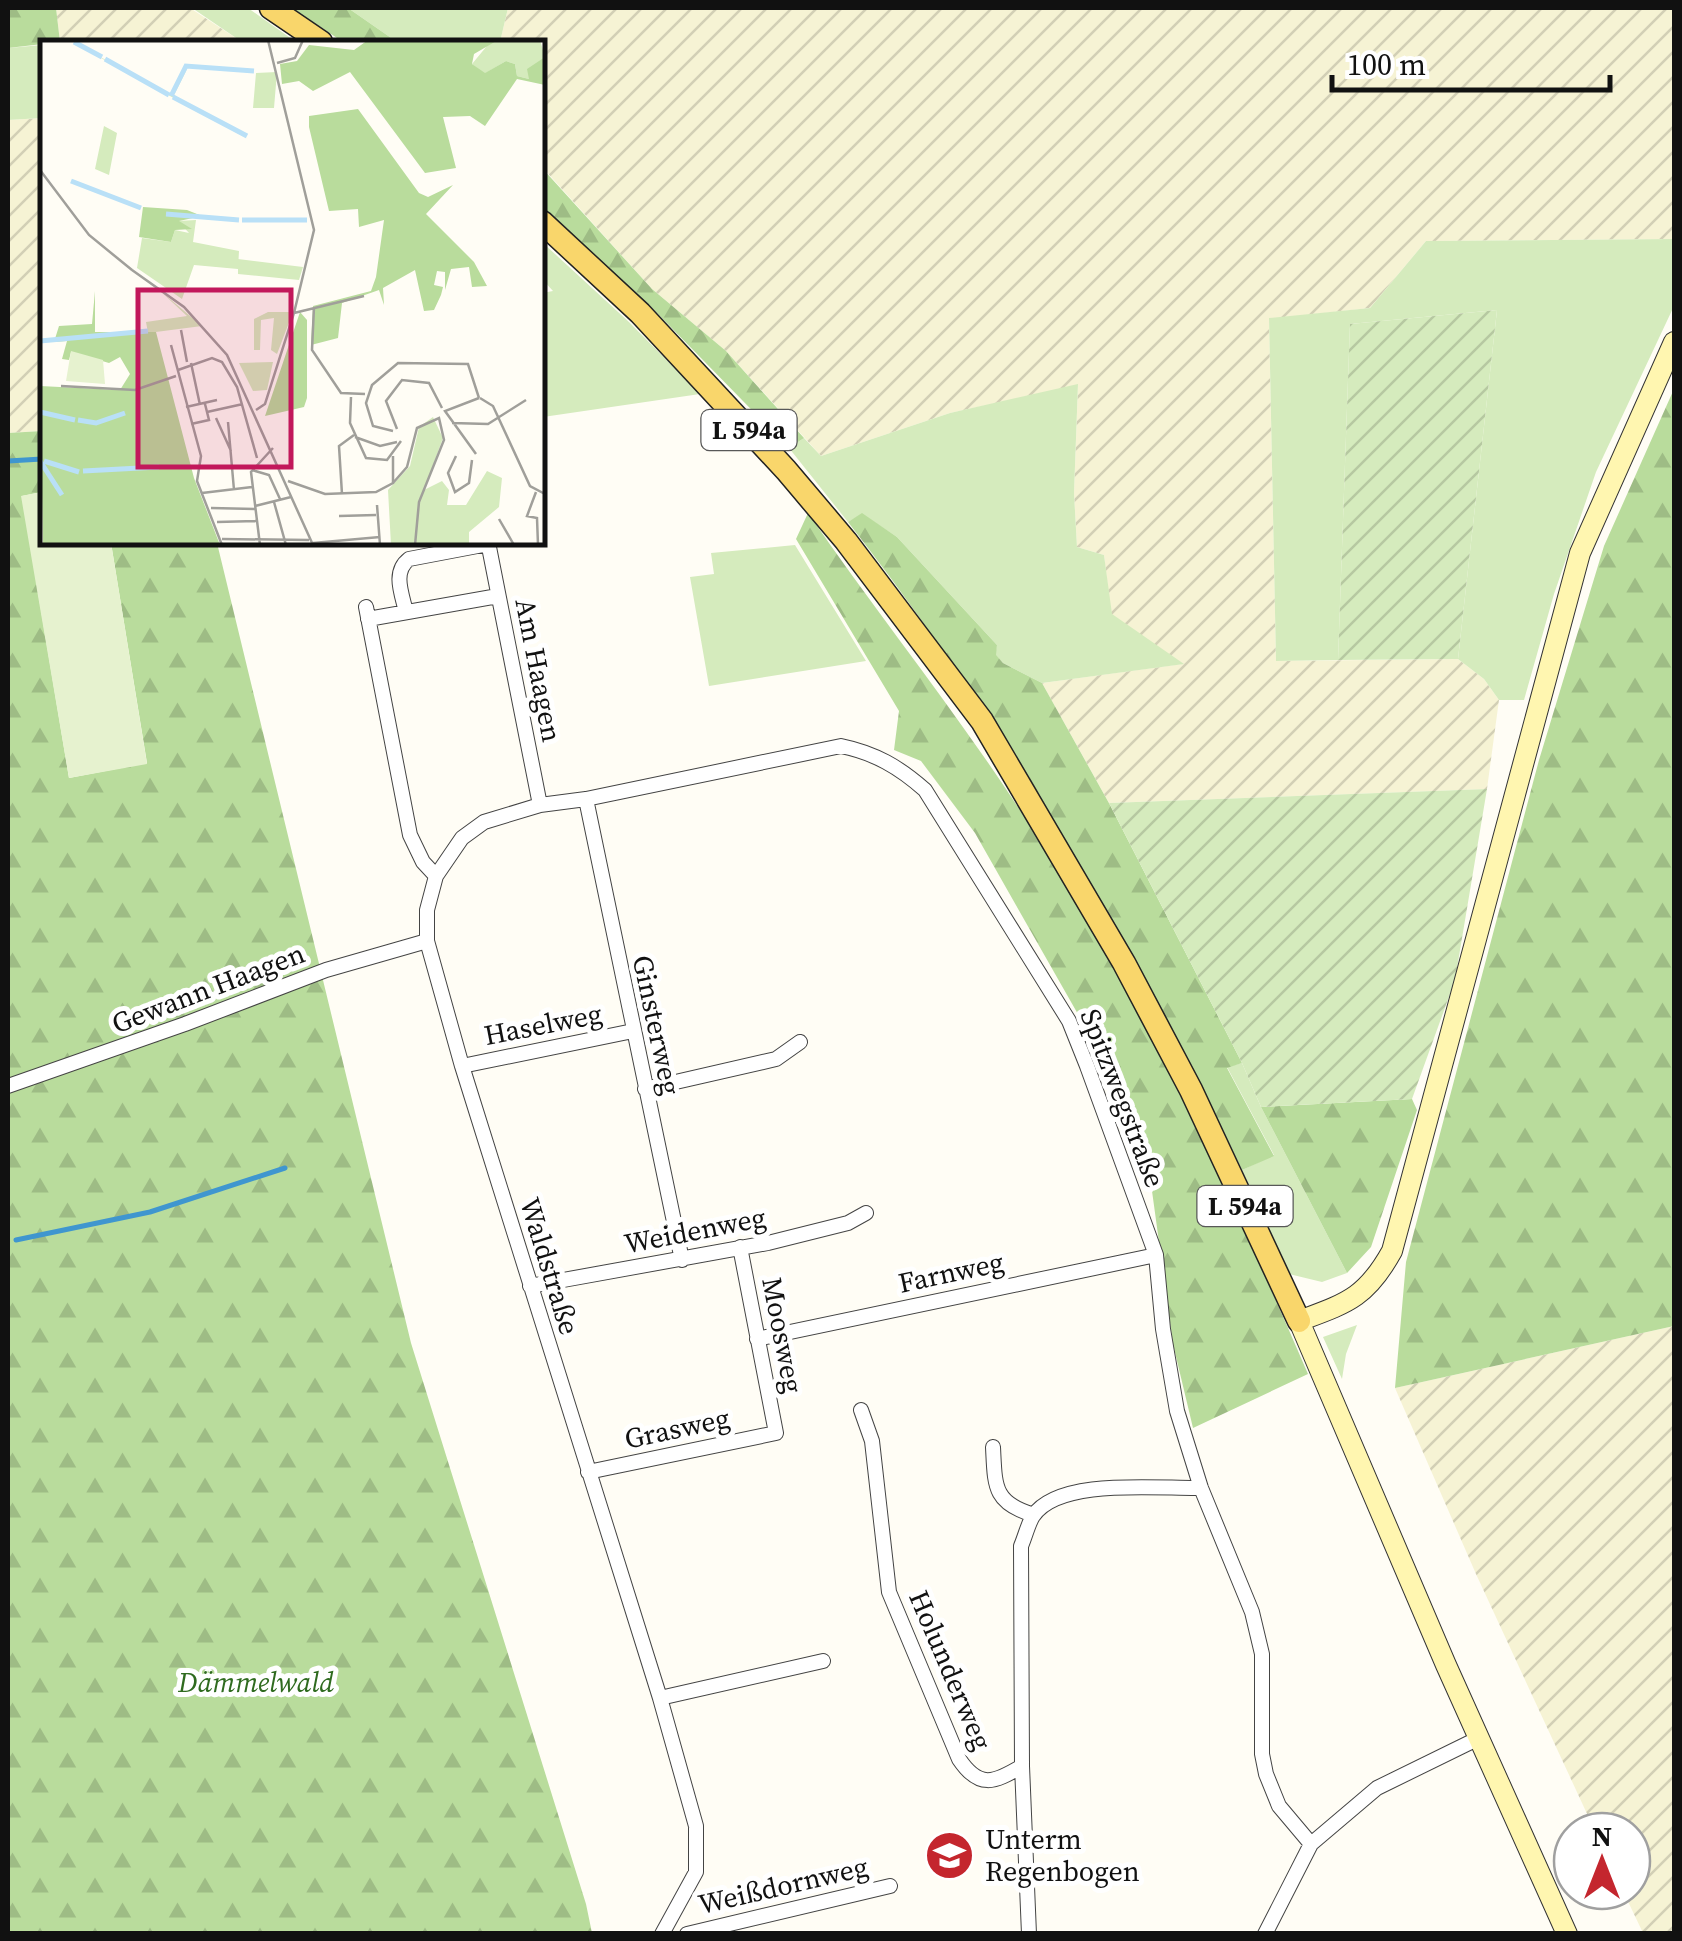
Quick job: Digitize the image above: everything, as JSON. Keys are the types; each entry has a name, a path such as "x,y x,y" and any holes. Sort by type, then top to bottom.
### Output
{"main road":[{"path":"271,8 318,40"},
{"name":"L 594a","path":"545,225 640,313 786,470 846,541 982,721 1124,963 1299,1321"},
{"path":"1567,1934 1299,1321 1363,1293 1392,1252 1580,553 1674,342"}],"street":[{"name":"Am Haagen","path":"406,612 398,573 401,566 409,559 478,545"},
{"name":"Am Haagen","path":"488,545 540,806"},
{"path":"436,876 422,862 410,835 367,613 406,612 498,596"},
{"name":"Spitzwegstraße","path":"436,876 462,838 484,822 540,806 841,746 865,751 902,769 924,790 1069,1020 1156,1254 1170,1377 1201,1488 1237,1572 1262,1654 1262,1754 1266,1774 1280,1806 1311,1844"},
{"name":"Ginsterweg","path":"586,799 682,1260"},
{"name":"Waldstraße","path":"436,876 427,910 428,941 462,1066 692,1809 698,1855 696,1872 662,1934"},
{"name":"Gewann Haagen","path":"8,1086 326,970 428,941"},
{"name":"Haselweg","path":"462,1066 633,1031"},
{"path":"644,1088 776,1059 800,1042"},
{"name":"Weidenweg","path":"530,1286 740,1248 848,1223 866,1213"},
{"name":"Moosweg","path":"740,1248 776,1433"},
{"name":"Farnweg","path":"757,1340 1156,1254"},
{"name":"Holunderweg","path":"861,1410 872,1441 889,1592 959,1759 968,1774 982,1780 996,1780 1022,1766"},
{"name":"Grasweg","path":"588,1472 776,1433"},
{"path":"994,1446 994,1475 1003,1501 1034,1515"},
{"path":"1029,1934 1022,1766 1022,1546 1034,1515 1050,1502 1078,1490 1201,1488"},
{"path":"660,1698 823,1661"},
{"path":"1265,1934 1311,1844 1377,1788 1480,1738"},
{"name":"Weißdornweg","path":"687,1934 890,1886"}],"shaded area":[{"path":"56,8 190,8 239,40 60,40"},
{"path":"508,8 1674,8 1674,239 1426,241 1370,308 1269,319 1276,661 1458,659 1484,679 1499,700 1487,789 1109,803 1042,683 1182,664 1111,614 1104,555 1077,547 1074,493 1078,385 950,413 821,456 726,351 652,289 545,170 545,40 500,40"},
{"path":"40,118 40,431 8,433 8,120"},
{"path":"1674,1326 1674,1933 1643,1933 1633,1911 1652,1911 1652,1811 1586,1811 1395,1388"}],"green space":[{"path":"8,8 56,8 60,40 40,40 40,44 8,48"},
{"path":"248,8 293,40 239,40 195,10"},
{"path":"292,8 348,8 394,40 340,40"},
{"path":"348,8 508,8 500,40 394,40"},
{"path":"40,45 40,118 8,120 8,48"},
{"path":"545,171 652,289 726,351 804,438 789,448 654,310 545,209"},
{"path":"1674,239 1674,306 1596,472 1554,594 1524,700 1499,700 1484,679 1458,659 1497,310 1350,324 1338,660 1276,661 1269,318 1370,308 1426,241"},
{"path":"545,245 700,394 545,417 545,292 553,291 545,282"},
{"path":"1497,310 1458,659 1338,660 1350,324"},
{"path":"1078,384 1074,493 1077,547 1104,555 1112,614 1184,664 1042,683 995,655 997,645 897,537 862,514 848,522 789,448 804,438 821,456 950,413"},
{"path":"1674,389 1674,1326 1395,1388 1406,1262 1539,760 1604,546"},
{"name":"Dämmelwald","path":"40,431 40,492 22,496 69,778 147,763 111,545 217,545 411,1343 592,1933 8,1934 8,433"},
{"path":"40,492 40,545 111,545 147,764 69,778 21,496"},
{"path":"808,513 977,747 1071,893 1180,1095 1308,1374 1193,1428 1173,1344 1152,1191 1083,1023 975,833 921,761 894,750 899,711 796,539"},
{"path":"862,513 897,537 997,645 996,655 1003,663 1042,683 1110,805 1242,1063 1227,1068 1274,1156 1242,1170 1156,1000 1062,835 960,676 848,522"},
{"path":"795,545 866,661 709,686 690,577 714,574 711,553"},
{"path":"1487,789 1455,980 1412,1099 1261,1107 1109,803"},
{"path":"1242,1063 1347,1273 1322,1282 1289,1274 1242,1170 1274,1155 1227,1067"},
{"path":"1412,1099 1417,1110 1371,1247 1347,1273 1261,1107"},
{"path":"1357,1325 1346,1354 1342,1379 1323,1337"}],"waterway":[{"path":"8,461 40,459"},
{"path":"16,1240 150,1212 285,1168"}],"place":[{"name":"Unterm Regenbogen","path":"950,1855"}]}
